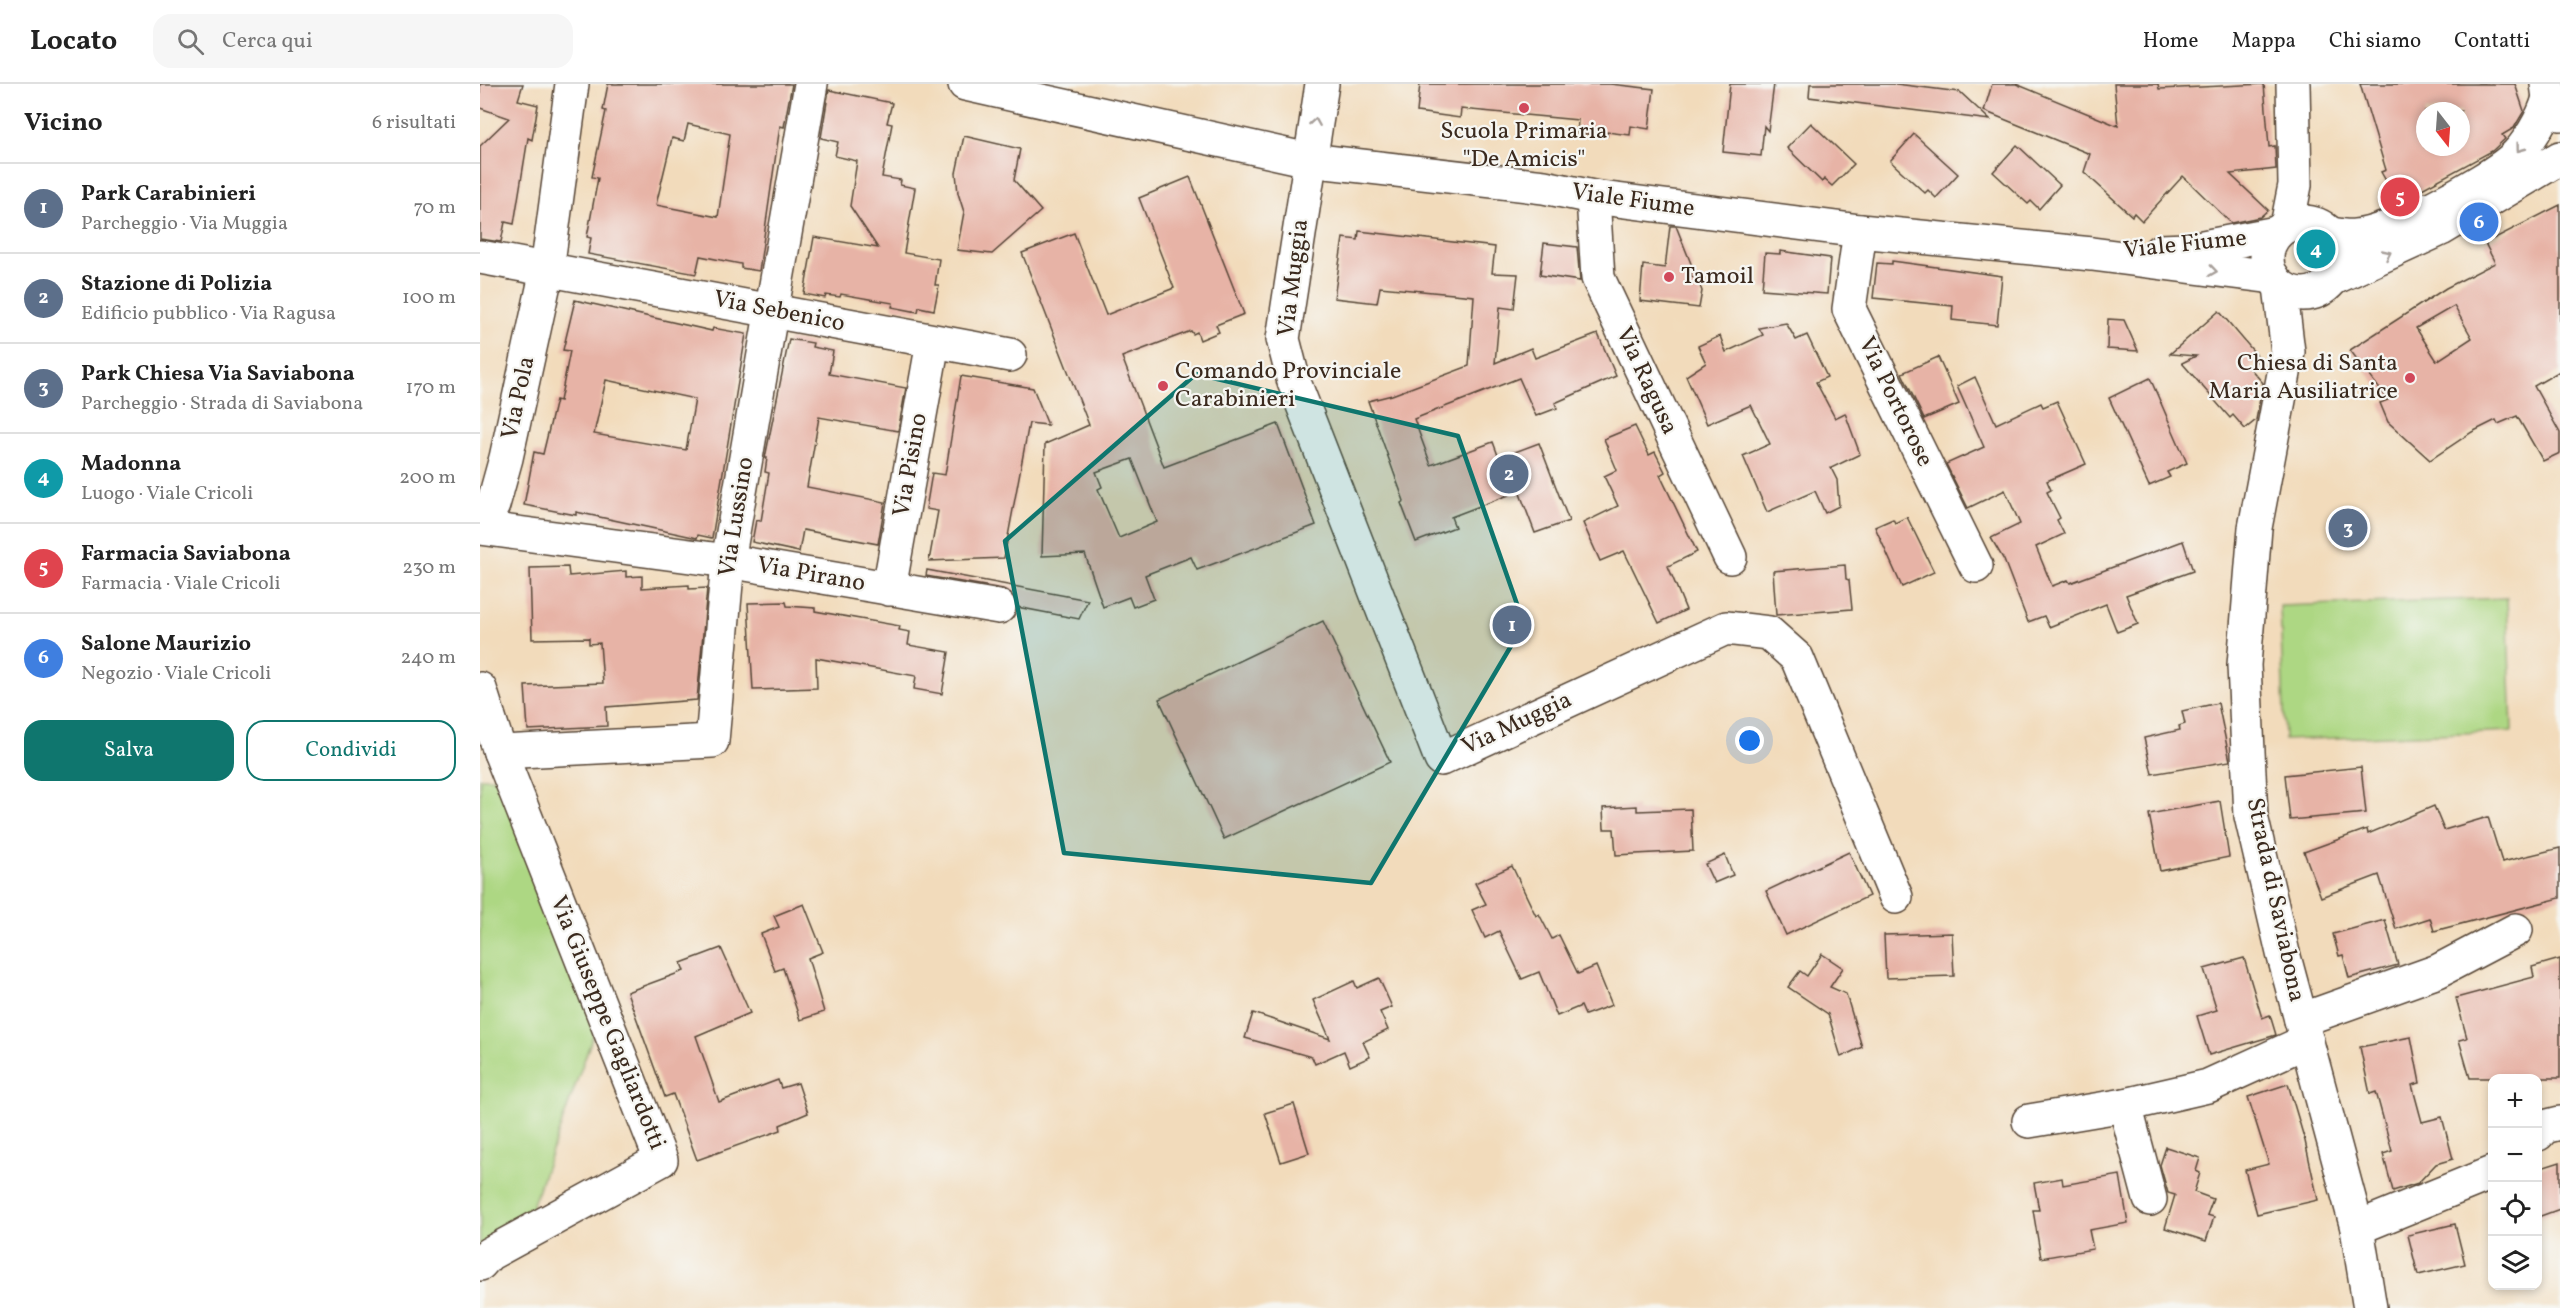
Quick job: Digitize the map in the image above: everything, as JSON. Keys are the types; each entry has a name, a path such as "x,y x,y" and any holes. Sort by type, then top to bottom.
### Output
{"street":[{"name":"Via Pola","path":"480,522 493,505 506,458 547,270 572,84"},
{"name":"Via Lussino","path":"500,752 712,741 728,561 811,84"},
{"name":"Viale Fiume","path":"965,84 1309,160 1544,187 1593,197 1860,231 2092,254 2276,282"},
{"path":"1309,160 1322,84"},
{"path":"2293,84 2296,132 2295,186 2301,229 2340,256 2329,282"},
{"name":"Viale Fiume","path":"2092,254 2187,250 2301,229 2355,236 2376,231 2429,208 2475,183 2511,159 2544,117 2552,99"},
{"path":"2301,229 2267,254 2276,282 2303,294 2314,293 2329,282 2441,229 2560,158"},
{"name":"Via Muggia","path":"1309,160 1284,339 1294,382 1441,759 1726,628 1768,633 1797,658 1896,897"},
{"name":"Via Ragusa","path":"1593,197 1598,278 1730,557"},
{"name":"Via Portorose","path":"1860,231 1849,309 1976,566"},
{"path":"480,257 547,270"},
{"name":"Via Sebenico","path":"547,270 1010,355"},
{"name":"Strada di Saviabona","path":"2276,282 2288,351"},
{"name":"Strada di Saviabona","path":"2329,282 2288,351 2255,528 2244,665 2251,816 2304,1031 2357,1228 2370,1308"},
{"name":"Via Pisino","path":"889,589 933,342"},
{"name":"Via Pirano","path":"480,528 490,532 545,536 728,561 999,607"},
{"name":"Via Giuseppe Gagliardotti","path":"480,689 500,752 661,1160 489,1254 480,1264"},
{"name":"Strada di Saviabona","path":"2029,1121 2125,1105 2208,1086 2304,1031 2438,971 2516,930"},
{"path":"2125,1105 2150,1198"},
{"path":"2542,1129 2560,1123"},
{"path":"2357,1228 2488,1175"}],"highlighted area":[{"path":"1196,374 1458,436 1524,624 1371,883 1064,853 1005,541"}],"green space":[{"path":"2507,598 2512,731 2285,740 2280,606"},
{"path":"480,778 502,778 595,1030 523,1232 480,1251"}],"building":[{"path":"480,84 523,84 518,100 538,105 532,140 528,138 514,224 505,222 501,242 480,239 480,146 509,118 480,108"},
{"path":"608,84 792,84 784,127 780,126 759,271 741,268 741,264 700,256 696,274 588,254 591,238 587,237 598,178 592,177 606,111 603,110","holes":["688,124 730,134 718,217 656,205 672,138 684,141"]},
{"path":"1420,84 1610,84 1654,89 1649,129 1631,126 1630,135 1607,132 1607,136 1577,133 1578,120 1461,109 1460,118 1417,112"},
{"path":"1730,84 1774,84 1768,131 1764,126 1761,156 1723,152"},
{"path":"1810,84 1896,84 1960,92 1990,120 1809,97"},
{"path":"1992,84 2016,84 2118,126 2114,84 2158,84 2159,89 2264,84 2269,147 2275,146 2276,169 2230,174 2268,210 2260,217 2231,223 2183,176 2142,221 2134,213 2132,216 2084,172 2090,154 1984,111"},
{"path":"2360,84 2515,84 2524,111 2514,128 2502,135 2505,139 2492,151 2398,202 2381,172 2386,170"},
{"path":"829,90 892,103 887,123 892,124 882,177 901,180 900,185 915,188 904,253 939,259 935,285 939,285 934,310 919,307 918,312 892,307 893,303 841,294 840,297 826,295 825,298 804,294 814,237 878,248 850,206 857,161 835,156 838,142 821,138"},
{"path":"1811,123 1854,164 1832,186 1824,179 1822,182 1787,148"},
{"path":"1914,134 1958,174 1936,198 1928,190 1925,193 1890,161"},
{"path":"964,136 1020,149 1014,180 1041,211 992,254 957,250 964,212 958,193 956,173"},
{"path":"2017,145 2060,185 2039,209 2031,201 2028,204 1993,172"},
{"path":"1190,177 1244,314 1216,325 1219,332 1200,340 1197,332 1193,334 1191,331 1122,357 1164,467 1278,424 1316,525 1197,570 1191,557 1145,575 1154,599 1133,607 1129,597 1103,607 1085,554 1042,556 1045,444 1089,425 1022,253 1074,233 1106,315 1174,288 1139,198","holes":["1132,459 1157,522 1119,538 1098,489 1102,487 1096,472"]},
{"path":"2560,205 2560,371 2534,386 2560,433 2560,453 2543,461 2517,416 2498,424 2496,420 2472,432 2430,460 2388,422 2380,403 2388,400 2350,350 2446,288 2495,263 2485,243","holes":["2454,306 2472,338 2437,361 2416,328"]},
{"path":"1670,226 1676,226 1692,266 1691,277 1697,278 1702,291 1699,308 1640,301 1643,265 1665,268"},
{"path":"1359,231 1495,247 1492,273 1518,274 1514,309 1500,307 1495,363 1531,348 1535,358 1598,334 1616,376 1555,403 1557,408 1536,416 1519,378 1414,419 1431,465 1493,442 1499,458 1539,443 1569,521 1535,533 1519,491 1451,517 1455,527 1416,542 1401,503 1404,501 1368,401 1392,395 1469,366 1474,296 1380,287 1377,303 1334,298 1343,238 1358,240"},
{"path":"1544,243 1577,247 1580,281 1540,275"},
{"path":"1780,251 1830,258 1827,294 1762,289 1765,253 1780,254"},
{"path":"1892,261 2002,276 1997,325 1952,320 1953,306 1873,298 1877,263 1892,264"},
{"path":"575,300 712,331 713,328 746,334 712,538 698,535 697,538 576,512 576,515 524,505 534,452 543,454 556,400 560,401 570,351 563,350","holes":["606,380 695,399 686,450 594,434"]},
{"path":"2219,311 2260,359 2249,367 2263,383 2256,420 2245,429 2233,415 2230,418 2182,363 2196,356 2170,354"},
{"path":"2108,319 2124,320 2138,351 2107,349"},
{"path":"1786,323 1796,340 1807,335 1827,377 1816,382 1835,418 1845,413 1860,454 1831,468 1837,480 1839,506 1825,513 1815,491 1767,512 1743,456 1770,444 1751,405 1707,424 1686,376 1706,363 1698,346 1720,336 1726,352 1763,335 1759,328"},
{"path":"789,339 813,343 812,347 833,351 829,374 906,388 898,431 819,417 807,487 885,502 878,544 803,530 799,552 752,542 756,520 761,521 769,473 765,472 767,458 765,458"},
{"path":"1938,357 1959,404 1924,419 1902,373"},
{"path":"961,376 1033,388 1048,425 1029,423 1004,558 929,561 938,511 926,509 932,473 945,475"},
{"path":"1975,377 1996,424 2041,403 2043,407 2057,401 2086,464 2047,481 2051,490 2047,492 2060,518 2057,520 2064,534 2036,547 2052,586 2068,580 2070,583 2183,541 2193,571 2126,595 2138,624 2117,632 2106,604 2049,627 2044,616 2028,622 2004,560 1991,538 2020,524 2005,490 1968,508 1946,464 1984,447 1957,386"},
{"path":"2150,378 2187,463 2167,472 2170,477 2149,486 2109,398"},
{"path":"1635,426 1649,455 1655,452 1665,472 1660,475 1697,552 1668,566 1686,610 1659,623 1624,551 1600,561 1583,523 1618,506 1604,476 1617,470 1604,439"},
{"path":"1907,517 1934,572 1902,587 1875,527 1893,519 1895,523"},
{"path":"1845,565 1852,609 1776,615 1773,571"},
{"path":"568,567 569,576 626,571 626,577 642,576 642,588 689,585 689,589 707,588 697,700 606,707 607,726 528,730 525,686 603,683 600,643 589,644 589,638 532,639 530,568"},
{"path":"927,570 1088,600 1079,619 1017,607 1011,593 1003,589 926,576"},
{"path":"786,602 787,606 815,608 815,611 900,626 899,630 910,632 908,645 949,652 942,694 914,689 916,676 816,658 817,688 753,690 748,603"},
{"path":"1323,621 1390,762 1224,839 1159,699"},
{"path":"2218,703 2230,761 2152,774 2144,738 2180,730 2179,726 2185,724 2182,711"},
{"path":"2361,767 2366,813 2290,820 2285,775"},
{"path":"2220,801 2229,857 2160,871 2149,814"},
{"path":"1637,806 1637,811 1691,809 1693,851 1616,855 1614,829 1604,829 1603,808"},
{"path":"2434,806 2444,830 2488,817 2502,862 2560,848 2560,898 2434,931 2430,918 2396,929 2379,875 2321,897 2304,852 2367,829 2368,834"},
{"path":"1849,852 1869,896 1786,935 1766,891"},
{"path":"1725,855 1733,875 1714,883 1705,864"},
{"path":"1512,866 1536,916 1539,914 1552,939 1559,935 1578,974 1596,966 1612,1005 1585,1015 1581,1006 1557,1016 1539,972 1522,979 1499,931 1485,938 1472,910 1486,904 1475,883"},
{"path":"804,904 823,952 808,958 824,1012 800,1020 783,968 775,971 761,934 779,927 774,916"},
{"path":"2385,920 2398,965 2349,978 2343,955 2339,956 2333,934"},
{"path":"1952,933 1954,976 1886,978 1884,935"},
{"path":"721,948 750,1013 696,1036 719,1102 778,1080 781,1088 798,1083 808,1113 780,1125 781,1130 697,1160 673,1094 665,1097 627,992 684,971 681,963"},
{"path":"1822,954 1843,968 1830,987 1846,994 1862,1047 1841,1057 1828,1014 1788,987 1800,971 1807,976"},
{"path":"2244,958 2262,1018 2270,1015 2276,1035 2209,1055 2197,1016 2217,1010 2204,969"},
{"path":"2560,959 2560,1078 2542,1078 2542,1074 2488,1074 2488,1078 2470,1078 2459,1040 2467,1038 2456,998 2534,977 2532,967"},
{"path":"1379,978 1392,1007 1380,1012 1388,1030 1363,1042 1370,1057 1350,1066 1344,1051 1315,1064 1312,1057 1245,1038 1253,1013 1330,1039 1313,1000 1354,981 1357,988"},
{"path":"2411,1037 2420,1083 2412,1085 2422,1122 2442,1117 2453,1159 2436,1164 2418,1183 2393,1191 2383,1154 2392,1151 2376,1092 2370,1094 2360,1047"},
{"path":"2288,1084 2305,1141 2318,1200 2257,1214 2245,1170 2269,1164 2248,1097"},
{"path":"1294,1104 1309,1153 1281,1162 1265,1113"},
{"path":"2166,1147 2200,1158 2196,1171 2200,1173 2194,1192 2213,1199 2207,1215 2214,1217 2206,1241 2165,1228 2175,1195 2168,1193 2160,1165"},
{"path":"2560,1162 2560,1209 2542,1216 2542,1182 2542,1168"},
{"path":"2120,1175 2128,1223 2089,1230 2093,1249 2041,1258 2033,1210 2039,1210 2034,1183 2062,1178 2063,1185"},
{"path":"2455,1224 2465,1264 2418,1275 2408,1235"}],"place":[{"name":"Scuola Primaria \"De Amicis\"","path":"1524,108"},
{"name":"Farmacia Saviabona","path":"2400,197"},
{"name":"Salone Maurizio","path":"2479,222"},
{"name":"Madonna","path":"2316,249"},
{"name":"Tamoil","path":"1669,277"},
{"name":"Chiesa di Santa Maria Ausiliatrice","path":"2410,378"},
{"name":"Comando Provinciale Carabinieri","path":"1163,386"},
{"name":"Stazione di Polizia","path":"1509,474"},
{"name":"Park Chiesa Via Saviabona","path":"2348,528"},
{"name":"Park Carabinieri","path":"1512,625"}]}
